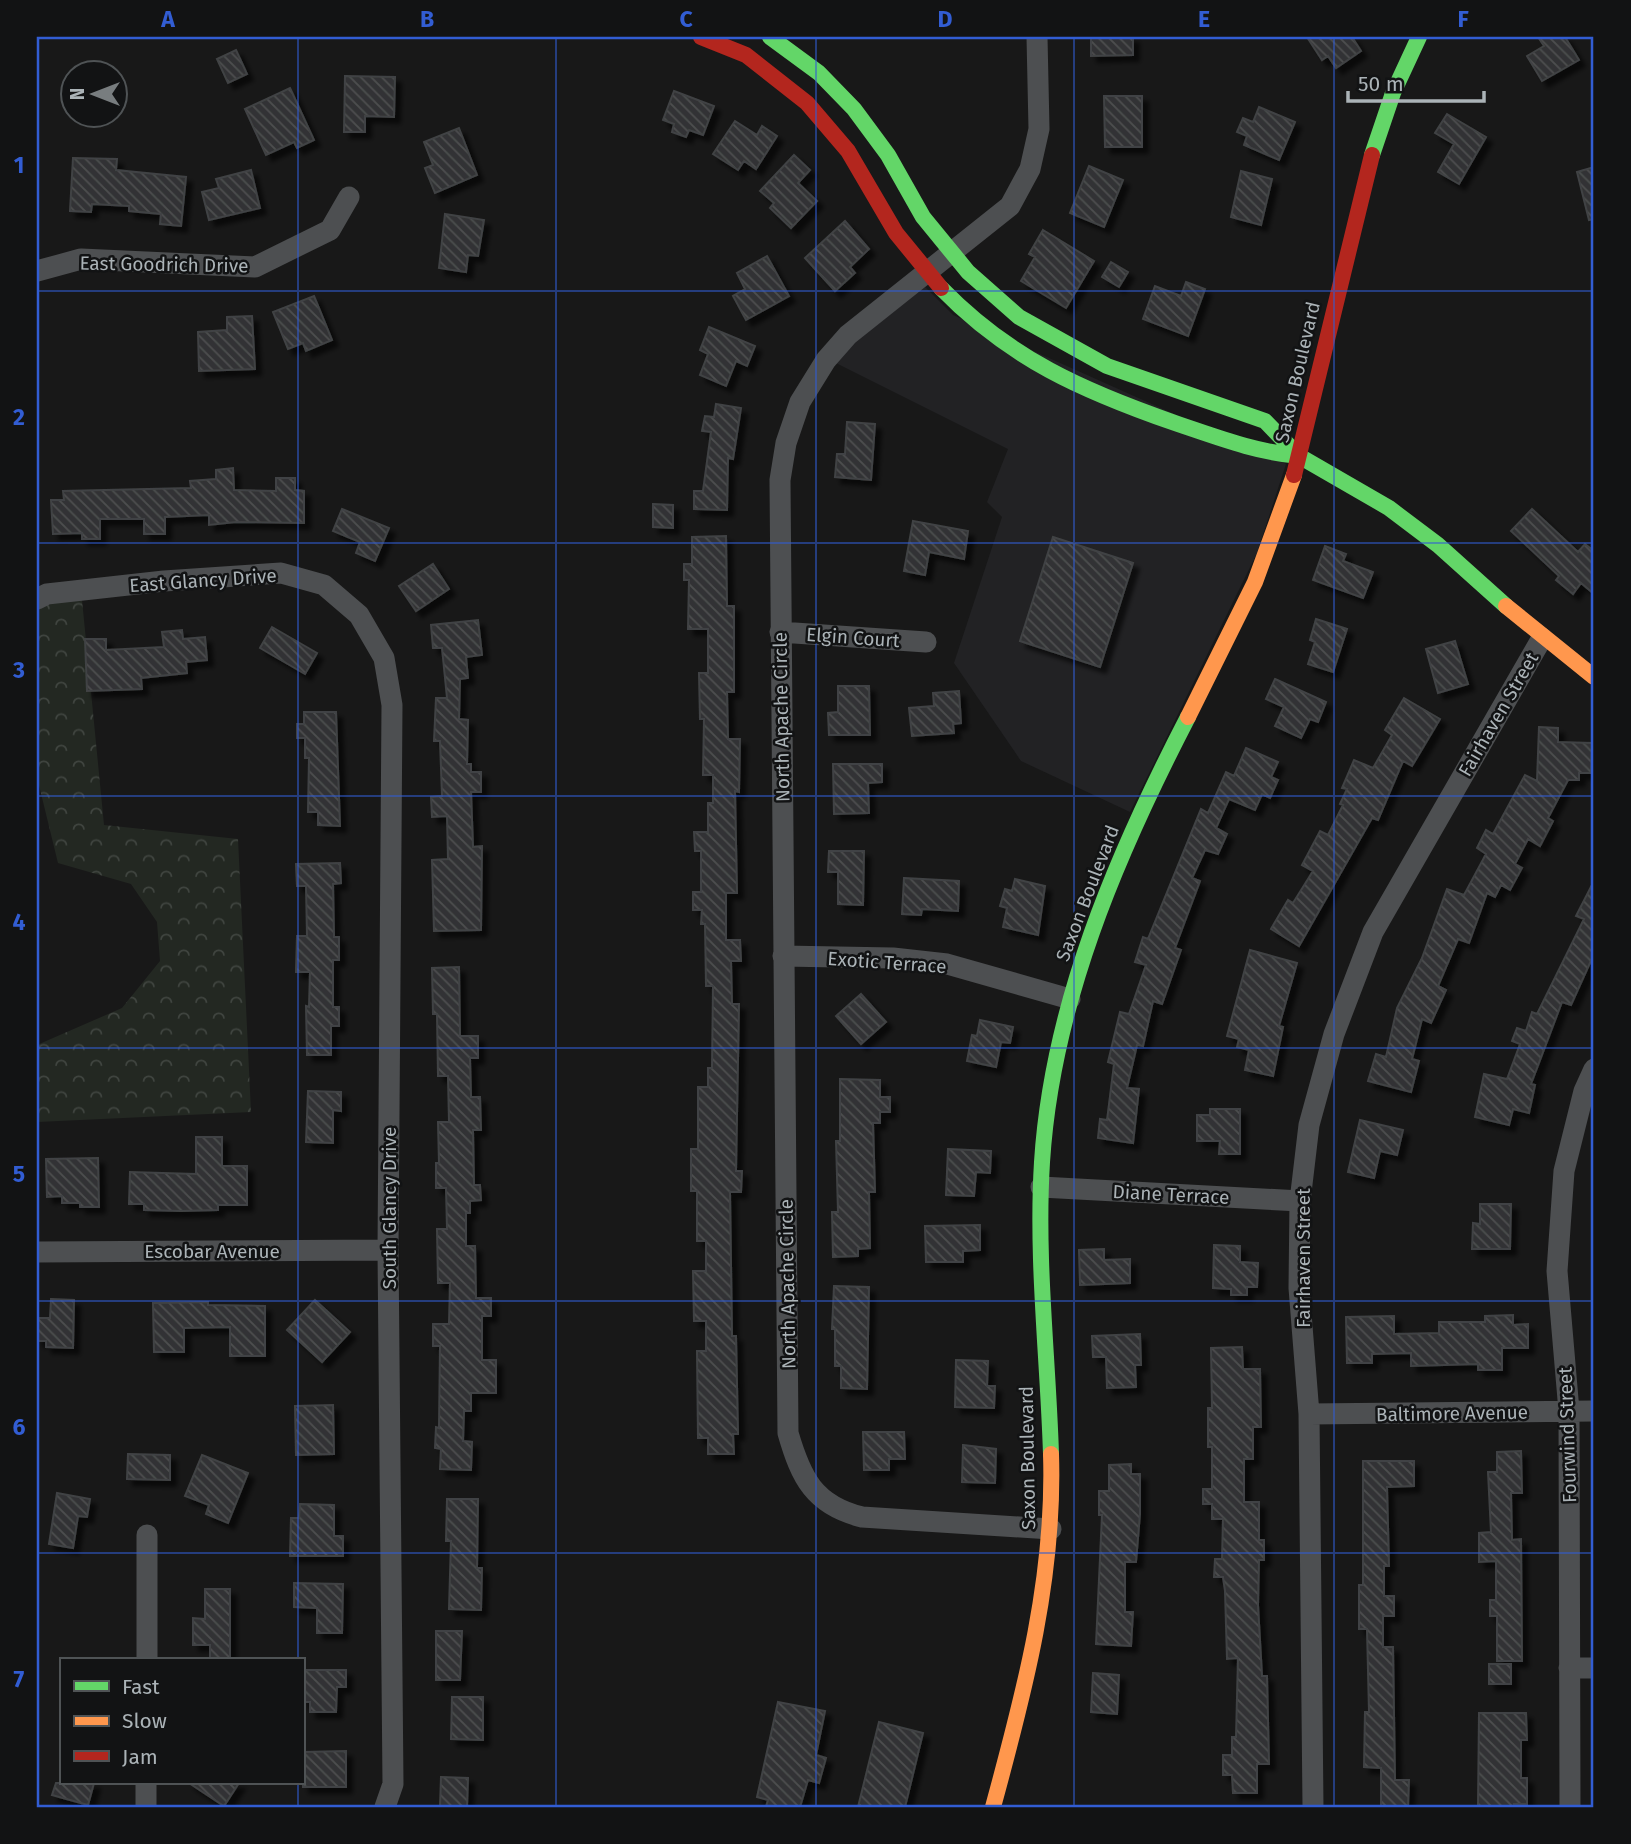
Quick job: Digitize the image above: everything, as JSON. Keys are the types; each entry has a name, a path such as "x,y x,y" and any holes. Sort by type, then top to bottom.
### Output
{"main road":[{"path":"701,37 746,55 771,73 820,117 858,164 896,233 926,273 960,308 1013,351 1095,395 1259,452 1299,456"},
{"path":"770,37 819,73 855,109 888,155 923,217 968,272 992,295 1046,335 1107,366 1265,421 1299,456 1389,508 1438,545 1542,638 1594,677"},
{"name":"Saxon Boulevard","path":"993,1807 1035,1644 1051,1529 1050,1447 1041,1280 1041,1187 1048,1110 1070,999 1107,889 1151,789 1233,632 1266,556 1312,413 1344,249 1363,179 1419,37"}],"street":[{"name":"North Apache Circle","path":"1037,37 1039,129 1030,169 1010,206 848,335 826,360 800,402 786,443 779,480 783,957 788,1433 797,1466 816,1494 846,1513 862,1517 1051,1529"},
{"name":"East Goodrich Drive","path":"37,271 81,259 255,267 330,230 349,197"},
{"name":"East Glancy Drive","path":"37,599 47,594 164,581 281,573 324,585 359,615"},
{"name":"South Glancy Drive","path":"359,615 384,658 392,705 388,1250 393,1784 385,1807"},
{"name":"Elgin Court","path":"780,632 926,642"},
{"name":"Fairhaven Street","path":"1313,1807 1309,1415 1299,1288 1300,1201 1309,1125 1334,1034 1373,932 1542,638"},
{"name":"Exotic Terrace","path":"783,957 893,958 947,964 1070,999"},
{"name":"Fourwind Street","path":"1570,1807 1569,1411 1557,1271 1564,1171 1584,1091 1594,1069"},
{"name":"Diane Terrace","path":"1041,1187 1300,1201"},
{"name":"Escobar Avenue","path":"37,1252 388,1250"},
{"name":"Baltimore Avenue","path":"1309,1415 1594,1411"},
{"path":"147,1658 148,1535"},
{"path":"1569,1668 1594,1668"},
{"path":"146,1784 146,1807"}],"shaded area":[{"path":"925,287 953,315 1286,464 1257,553 1130,812 1021,761 954,663 1002,517 987,502 1008,449 836,363 855,342"}],"green space":[{"path":"82,600 104,825 238,839 251,1112 37,1122 37,1045 122,1008 160,961 157,922 131,884 58,863 37,777 37,610 50,603"}],"building":[{"path":"1091,37 1133,37 1133,55 1091,56"},
{"path":"1307,37 1352,37 1361,51 1336,68 1328,56 1322,60"},
{"path":"1538,37 1565,37 1579,60 1542,81 1527,56 1544,46"},
{"path":"236,50 247,74 228,83 217,59"},
{"path":"345,76 395,77 394,117 365,116 365,132 344,132"},
{"path":"290,88 314,140 297,148 294,142 266,155 245,109"},
{"path":"674,91 714,106 703,135 689,130 686,137 672,132 674,124 663,120"},
{"path":"1104,96 1142,96 1142,147 1105,147"},
{"path":"1259,107 1295,122 1279,160 1244,145 1247,136 1237,132 1243,118 1253,122"},
{"path":"1447,114 1486,137 1459,184 1438,172 1454,144 1435,133"},
{"path":"735,121 757,135 762,126 777,136 756,169 744,161 738,170 713,154"},
{"path":"459,128 477,175 435,193 425,168 433,165 424,142"},
{"path":"794,155 810,170 798,183 817,201 791,228 770,208 774,203 760,191"},
{"path":"73,158 117,159 116,170 186,177 181,226 160,224 161,214 129,211 129,206 92,204 91,212 70,211"},
{"path":"1089,166 1123,180 1104,227 1070,213"},
{"path":"1594,167 1594,219 1589,220 1577,172"},
{"path":"251,170 260,208 209,220 202,192 219,188 216,179"},
{"path":"1241,171 1272,179 1261,225 1231,217"},
{"path":"445,214 484,220 478,256 468,255 466,272 439,268"},
{"path":"845,221 869,249 850,267 855,273 835,291 805,258"},
{"path":"1043,230 1094,261 1066,308 1021,281 1035,257 1029,254"},
{"path":"767,256 789,296 746,320 733,296 745,289 737,273"},
{"path":"1111,262 1128,272 1119,287 1102,277"},
{"path":"1186,282 1205,289 1188,336 1143,319 1155,286 1181,296"},
{"path":"314,296 332,340 306,351 303,343 288,349 273,312"},
{"path":"252,316 255,369 199,371 198,332 227,330 227,317"},
{"path":"709,327 755,346 747,366 736,361 726,386 700,375 708,354 700,350"},
{"path":"716,404 741,408 733,459 728,458 727,510 694,509 694,491 703,491 711,432 702,431 705,416 714,417"},
{"path":"847,422 875,424 871,480 835,477 837,454 845,454"},
{"path":"233,468 234,490 276,491 276,478 295,478 295,490 304,491 304,523 236,522 209,525 209,515 165,517 165,534 144,534 144,519 100,519 100,539 82,539 82,533 53,534 51,500 64,500 63,491 191,488 190,481 216,479 216,470"},
{"path":"653,504 673,505 673,528 653,527"},
{"path":"342,509 389,528 375,561 356,553 360,542 333,531"},
{"path":"1532,509 1578,552 1585,544 1594,551 1594,594 1581,583 1573,594 1556,580 1559,576 1511,531"},
{"path":"913,521 968,531 964,559 929,552 925,575 904,571"},
{"path":"726,536 727,606 734,606 734,692 727,692 728,739 740,739 739,792 735,791 737,893 726,893 726,940 740,940 741,961 731,961 732,1004 739,1004 736,1171 742,1171 741,1192 730,1192 732,1336 736,1336 738,1434 733,1434 734,1454 708,1454 708,1438 698,1438 697,1351 706,1351 706,1321 694,1321 693,1271 706,1271 706,1241 697,1241 697,1191 691,1191 691,1149 698,1149 698,1087 708,1087 708,1068 712,1068 713,986 706,986 705,924 701,924 702,910 693,910 693,892 701,892 701,851 695,851 694,832 708,832 708,803 713,803 713,775 703,775 704,719 700,719 699,673 708,673 708,629 688,629 689,580 684,580 684,564 692,564 692,537"},
{"path":"1053,537 1133,563 1100,667 1020,641"},
{"path":"1325,546 1346,554 1343,561 1373,572 1363,598 1313,580"},
{"path":"433,564 449,589 416,611 399,586"},
{"path":"1316,619 1347,629 1333,672 1308,664 1315,642 1310,640"},
{"path":"478,620 482,655 466,657 468,678 460,679 459,719 468,720 467,764 471,764 471,772 481,772 481,792 471,792 473,847 482,846 481,930 434,931 432,860 448,859 447,816 432,817 431,797 442,796 440,741 434,741 436,698 447,698 442,648 433,648 431,625"},
{"path":"272,627 317,653 305,674 260,648"},
{"path":"182,630 183,639 205,637 207,660 186,662 187,673 141,678 142,689 87,691 85,639 106,639 106,650 164,647 162,632"},
{"path":"1455,641 1468,684 1438,693 1426,649"},
{"path":"1275,679 1326,702 1318,722 1310,719 1301,738 1275,726 1284,707 1266,699"},
{"path":"838,686 869,686 870,735 829,735 828,713 838,712"},
{"path":"959,691 961,723 953,724 954,733 912,736 909,708 934,706 933,693"},
{"path":"1404,698 1440,719 1412,766 1403,761 1378,820 1372,818 1299,946 1271,929 1288,900 1293,903 1313,871 1302,865 1320,831 1328,835 1343,805 1340,804 1347,789 1342,788 1354,760 1373,768 1392,735 1385,730"},
{"path":"304,712 336,712 340,826 318,825 318,812 308,812 309,758 305,758 305,738 297,738 297,724 304,724"},
{"path":"1539,727 1558,728 1558,742 1592,743 1591,773 1579,773 1579,780 1568,780 1548,818 1553,821 1540,846 1528,839 1515,864 1522,868 1510,890 1501,885 1495,897 1487,893 1469,943 1458,939 1438,986 1446,990 1431,1023 1422,1019 1412,1059 1419,1061 1411,1092 1368,1081 1376,1054 1386,1057 1397,1008 1422,958 1447,889 1464,895 1486,854 1477,848 1486,830 1493,834 1525,775 1537,781"},
{"path":"1246,748 1278,762 1271,777 1278,780 1270,798 1262,794 1255,810 1229,799 1216,828 1227,834 1218,854 1205,850 1192,878 1200,881 1175,948 1181,950 1162,1004 1153,1001 1143,1046 1137,1045 1127,1088 1139,1089 1133,1143 1098,1138 1100,1119 1107,1120 1114,1064 1108,1062 1120,1012 1129,1014 1146,965 1135,962 1143,937 1148,939 1201,809 1208,813 1226,772 1234,776"},
{"path":"833,764 882,764 882,782 868,783 869,813 834,814"},
{"path":"829,851 864,851 863,905 838,904 838,872 828,872"},
{"path":"340,863 341,883 333,884 334,937 339,937 339,960 333,960 333,1007 339,1007 339,1026 331,1026 331,1055 307,1055 306,1006 309,1007 310,972 296,972 297,936 307,936 306,886 297,886 296,864"},
{"path":"904,878 959,881 958,911 922,909 921,915 902,914"},
{"path":"1015,879 1045,886 1038,935 1003,927 1007,908 1000,906 1005,889 1012,891"},
{"path":"1594,881 1594,954 1571,1005 1562,1002 1531,1084 1535,1085 1529,1113 1513,1109 1509,1125 1475,1117 1484,1074 1507,1079 1520,1044 1512,1041 1517,1028 1526,1031 1532,1012 1537,1014 1584,919 1576,916"},
{"path":"1250,950 1297,963 1279,1026 1283,1027 1273,1076 1245,1070 1249,1050 1237,1047 1239,1039 1227,1036"},
{"path":"459,967 460,1036 478,1036 478,1058 470,1058 471,1097 480,1097 481,1130 473,1130 474,1185 480,1185 481,1200 470,1201 470,1213 466,1213 466,1246 475,1246 476,1298 491,1298 491,1316 482,1316 482,1360 496,1360 496,1393 471,1393 471,1411 464,1411 463,1441 472,1442 471,1470 440,1469 441,1449 435,1448 436,1427 439,1428 440,1346 433,1346 433,1324 449,1324 450,1283 438,1283 437,1229 447,1229 446,1188 436,1188 436,1163 439,1163 438,1122 449,1122 448,1076 438,1076 437,1014 433,1014 432,968"},
{"path":"861,994 886,1022 861,1044 836,1016"},
{"path":"980,1020 1013,1027 1010,1043 1001,1042 996,1067 967,1061 972,1035 977,1036"},
{"path":"840,1079 880,1080 880,1097 890,1097 890,1112 880,1112 880,1123 873,1123 875,1192 869,1192 870,1248 858,1249 858,1256 833,1257 832,1212 838,1212 836,1141 840,1141"},
{"path":"308,1091 341,1092 341,1111 333,1110 333,1143 306,1142"},
{"path":"1210,1109 1240,1109 1240,1154 1219,1154 1220,1141 1197,1141 1197,1115 1210,1115"},
{"path":"1360,1120 1403,1130 1397,1155 1380,1151 1374,1178 1348,1172"},
{"path":"196,1137 222,1137 222,1166 247,1166 247,1205 218,1205 218,1210 181,1211 144,1210 144,1204 129,1204 130,1172 196,1174"},
{"path":"948,1149 991,1151 990,1173 976,1172 974,1196 946,1195"},
{"path":"98,1158 99,1207 62,1203 62,1196 47,1197 46,1159"},
{"path":"1480,1204 1511,1204 1510,1249 1472,1249 1473,1223 1480,1224"},
{"path":"980,1225 980,1250 963,1251 963,1262 926,1262 925,1226"},
{"path":"1214,1245 1240,1246 1240,1262 1258,1263 1257,1287 1247,1287 1247,1295 1231,1295 1231,1289 1213,1288"},
{"path":"1104,1249 1104,1260 1130,1259 1130,1283 1080,1285 1079,1250"},
{"path":"834,1286 869,1287 867,1389 841,1388 841,1366 835,1366 835,1329 832,1329"},
{"path":"51,1299 74,1300 73,1348 46,1347 46,1341 37,1341 37,1318 50,1318"},
{"path":"315,1300 350,1332 322,1362 287,1330"},
{"path":"208,1302 208,1305 265,1306 265,1356 230,1356 230,1327 184,1328 184,1352 154,1352 153,1303"},
{"path":"1513,1315 1513,1325 1528,1324 1528,1348 1502,1348 1502,1370 1478,1370 1478,1364 1411,1366 1411,1353 1372,1354 1372,1363 1347,1363 1346,1317 1394,1316 1394,1334 1439,1333 1439,1322 1485,1322 1485,1316"},
{"path":"1140,1334 1141,1365 1135,1365 1136,1387 1107,1388 1106,1357 1093,1357 1092,1336"},
{"path":"1242,1347 1243,1369 1260,1369 1261,1427 1253,1427 1253,1459 1244,1459 1244,1502 1259,1502 1259,1540 1264,1540 1264,1560 1259,1560 1258,1605 1262,1676 1267,1676 1269,1764 1257,1764 1257,1793 1233,1793 1232,1775 1223,1775 1223,1755 1232,1755 1232,1737 1236,1737 1238,1658 1227,1659 1223,1577 1214,1577 1215,1559 1222,1559 1223,1519 1212,1519 1212,1504 1203,1504 1203,1489 1212,1489 1212,1447 1208,1447 1208,1408 1212,1408 1211,1348"},
{"path":"956,1360 988,1361 987,1386 995,1386 994,1408 955,1407"},
{"path":"333,1405 334,1454 296,1455 295,1406"},
{"path":"863,1432 904,1432 905,1459 889,1459 889,1470 864,1470"},
{"path":"963,1445 996,1449 995,1483 962,1482"},
{"path":"1521,1451 1522,1493 1511,1493 1512,1540 1521,1539 1522,1661 1497,1661 1497,1616 1490,1616 1490,1600 1496,1600 1496,1561 1479,1562 1479,1533 1491,1532 1488,1472 1497,1472 1497,1452"},
{"path":"128,1454 170,1455 170,1480 127,1479"},
{"path":"202,1455 248,1473 228,1523 206,1514 209,1505 185,1496"},
{"path":"1363,1461 1414,1461 1414,1486 1387,1487 1389,1566 1384,1566 1384,1596 1394,1596 1394,1616 1383,1616 1383,1647 1393,1647 1395,1780 1409,1780 1408,1807 1381,1807 1381,1768 1364,1767 1365,1712 1369,1712 1367,1629 1359,1629 1359,1585 1363,1585"},
{"path":"1131,1464 1131,1474 1140,1474 1140,1514 1136,1562 1125,1562 1125,1612 1133,1612 1131,1646 1096,1644 1102,1515 1099,1515 1099,1491 1109,1491 1109,1465"},
{"path":"57,1493 90,1499 87,1517 78,1516 73,1548 49,1544"},
{"path":"447,1499 478,1499 477,1568 482,1568 481,1610 449,1609 451,1541 446,1541"},
{"path":"300,1504 334,1505 334,1536 343,1536 343,1556 290,1556 291,1518 299,1518"},
{"path":"294,1583 343,1584 342,1633 317,1633 317,1608 294,1607"},
{"path":"205,1589 230,1589 230,1658 210,1658 210,1645 193,1645 193,1618 205,1619"},
{"path":"436,1631 462,1631 460,1680 436,1680"},
{"path":"1489,1664 1511,1664 1511,1684 1489,1684"},
{"path":"304,1670 346,1670 346,1687 337,1687 336,1712 310,1712 310,1702 304,1702"},
{"path":"1093,1673 1119,1675 1117,1714 1091,1712"},
{"path":"452,1697 483,1697 483,1740 451,1739"},
{"path":"778,1702 825,1711 816,1755 826,1758 819,1783 808,1780 800,1807 766,1807 768,1800 757,1797"},
{"path":"1479,1713 1526,1713 1527,1740 1521,1740 1521,1778 1527,1778 1527,1804 1514,1804 1514,1807 1478,1807"},
{"path":"879,1722 923,1733 905,1807 858,1807"},
{"path":"346,1751 346,1787 303,1787 304,1752"},
{"path":"441,1777 468,1778 467,1807 440,1807"},
{"path":"56,1783 94,1784 88,1805 52,1795"},
{"path":"191,1784 238,1784 224,1806"}],"traffic: fast":[{"path":"770,37 819,73 854,109 888,155 923,217 968,272 1019,317 1107,366 1265,421 1299,456 1389,508 1438,545 1506,606"},
{"path":"1372,155 1393,93 1419,37"},
{"path":"941,288 994,335 1049,370 1079,385 1141,411 1221,439 1299,456"},
{"path":"1051,1454 1040,1235 1042,1162 1048,1104 1059,1046 1092,933 1136,823 1188,717"}],"traffic: slow":[{"path":"1188,717 1255,582 1294,475"},
{"path":"1506,606 1594,677"},
{"path":"993,1807 1036,1632 1048,1544 1051,1454"}],"traffic: jam":[{"path":"701,37 746,55 807,103 848,151 896,233 941,288"},
{"path":"1294,475 1372,155"}]}
